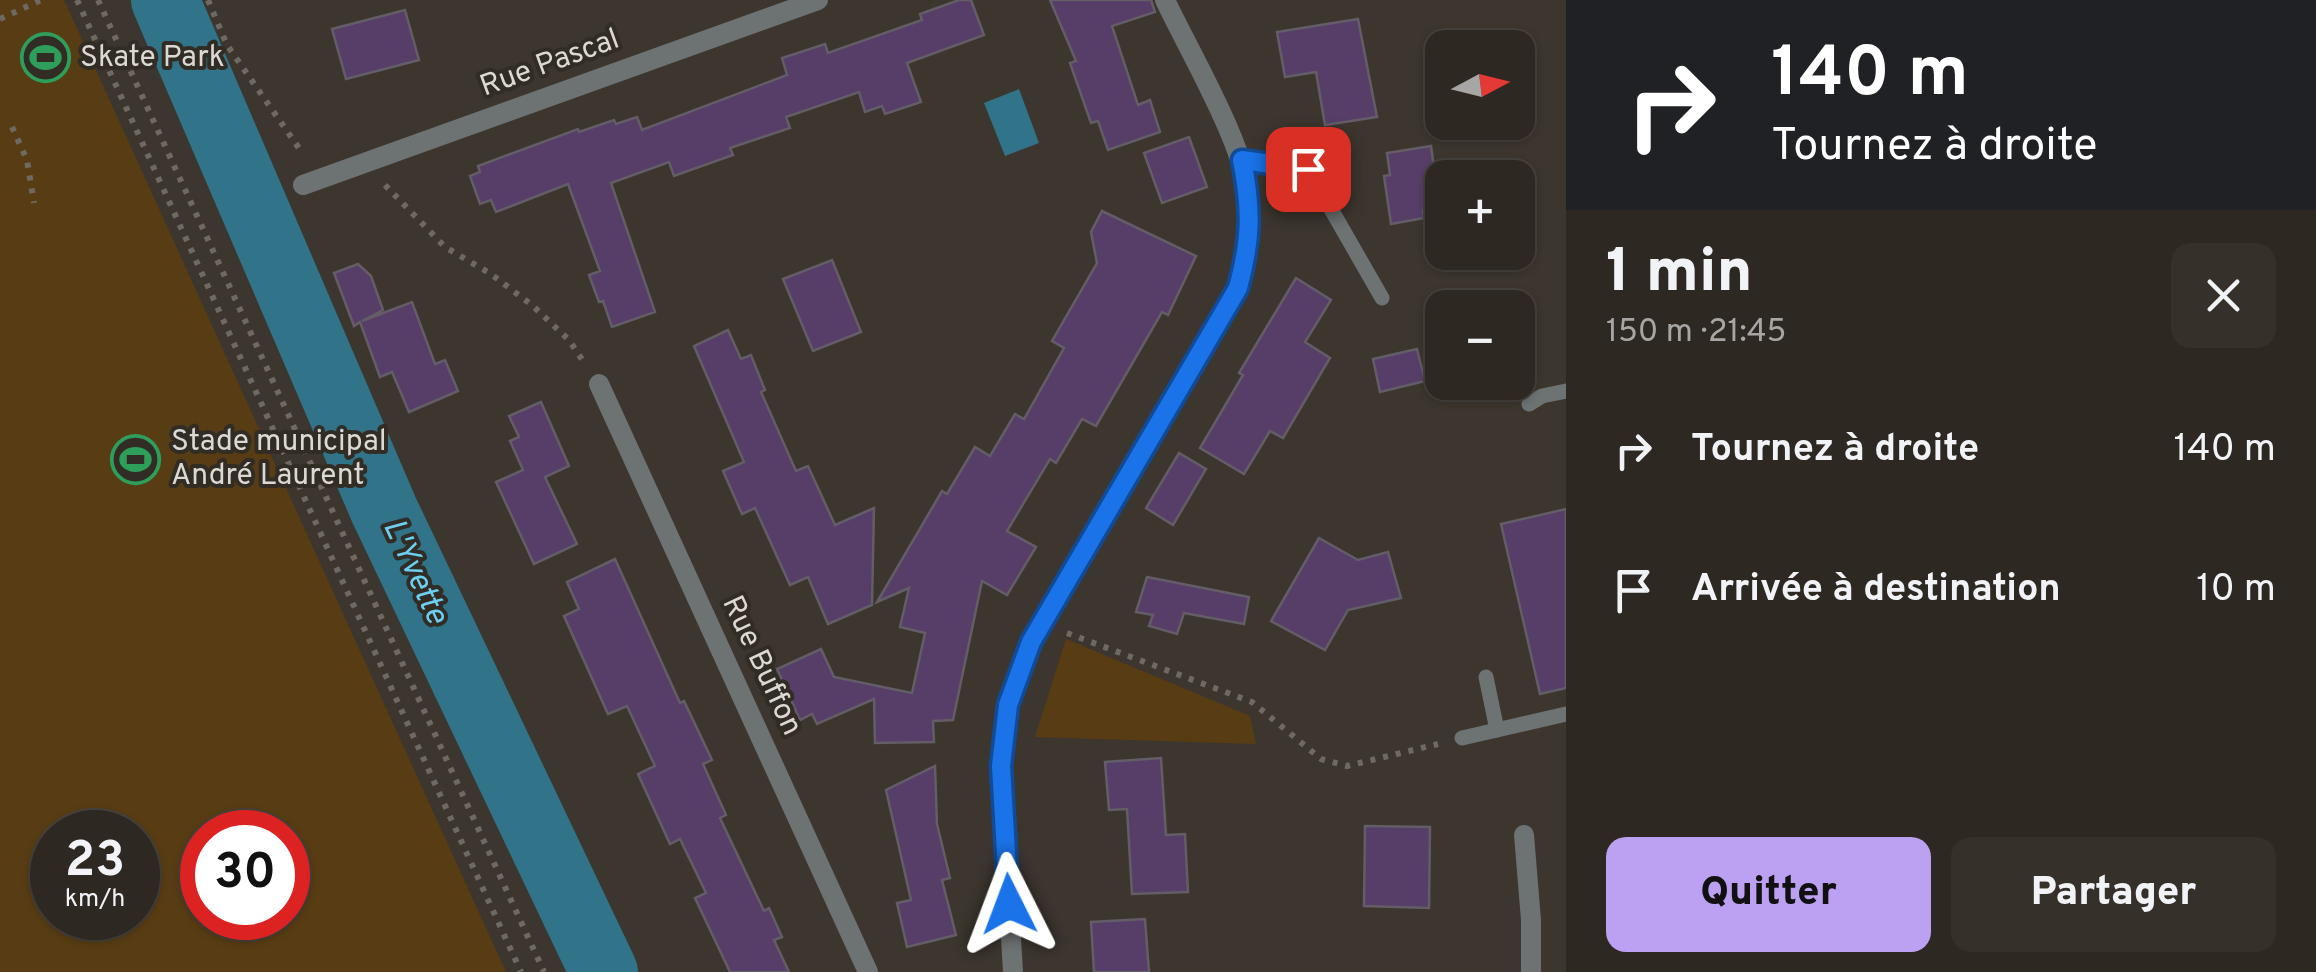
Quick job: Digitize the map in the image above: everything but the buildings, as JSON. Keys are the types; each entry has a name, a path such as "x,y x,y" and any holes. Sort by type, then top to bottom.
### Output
{"street":[{"name":"Rue Pascal","path":"314,182 818,0"},
{"path":"1013,972 1001,766 1008,705 1031,642 1238,288 1249,248 1250,202 1242,160 1166,0"},
{"name":"Rue Buffon","path":"599,384 868,972"},
{"path":"1524,835 1532,972"}],"lane":[{"path":"1242,160 1308,169 1382,298"},
{"path":"1529,404 1542,396 1566,391"},
{"path":"1486,677 1497,730"},
{"path":"1462,738 1566,714"}],"path":[{"path":"0,19 42,0"},
{"path":"76,0 521,972"},
{"path":"98,0 544,972"},
{"path":"208,0 227,45 311,166 314,182"},
{"path":"12,127 26,160 34,203"},
{"path":"362,163 445,248 491,274 569,340 599,384"},
{"path":"1042,624 1252,702 1322,759 1346,766 1462,738"}],"shaded area":[{"name":"Stade municipal André Laurent","path":"0,0 64,0 506,972 0,972"},
{"path":"1066,639 1250,716 1256,744 1035,737"}],"water":[{"path":"1019,89 1039,143 1005,156 984,103"}],"waterway":[{"name":"L'Yvette","path":"165,0 384,510 604,972"}],"place":[{"name":"Skate Park","path":"45,58"},
{"name":"Stade municipal André Laurent","path":"136,459"}],"route":[{"path":"1009,904 1001,766 1008,705 1031,642 1238,288 1249,248 1250,202 1242,160 1308,169"}]}
